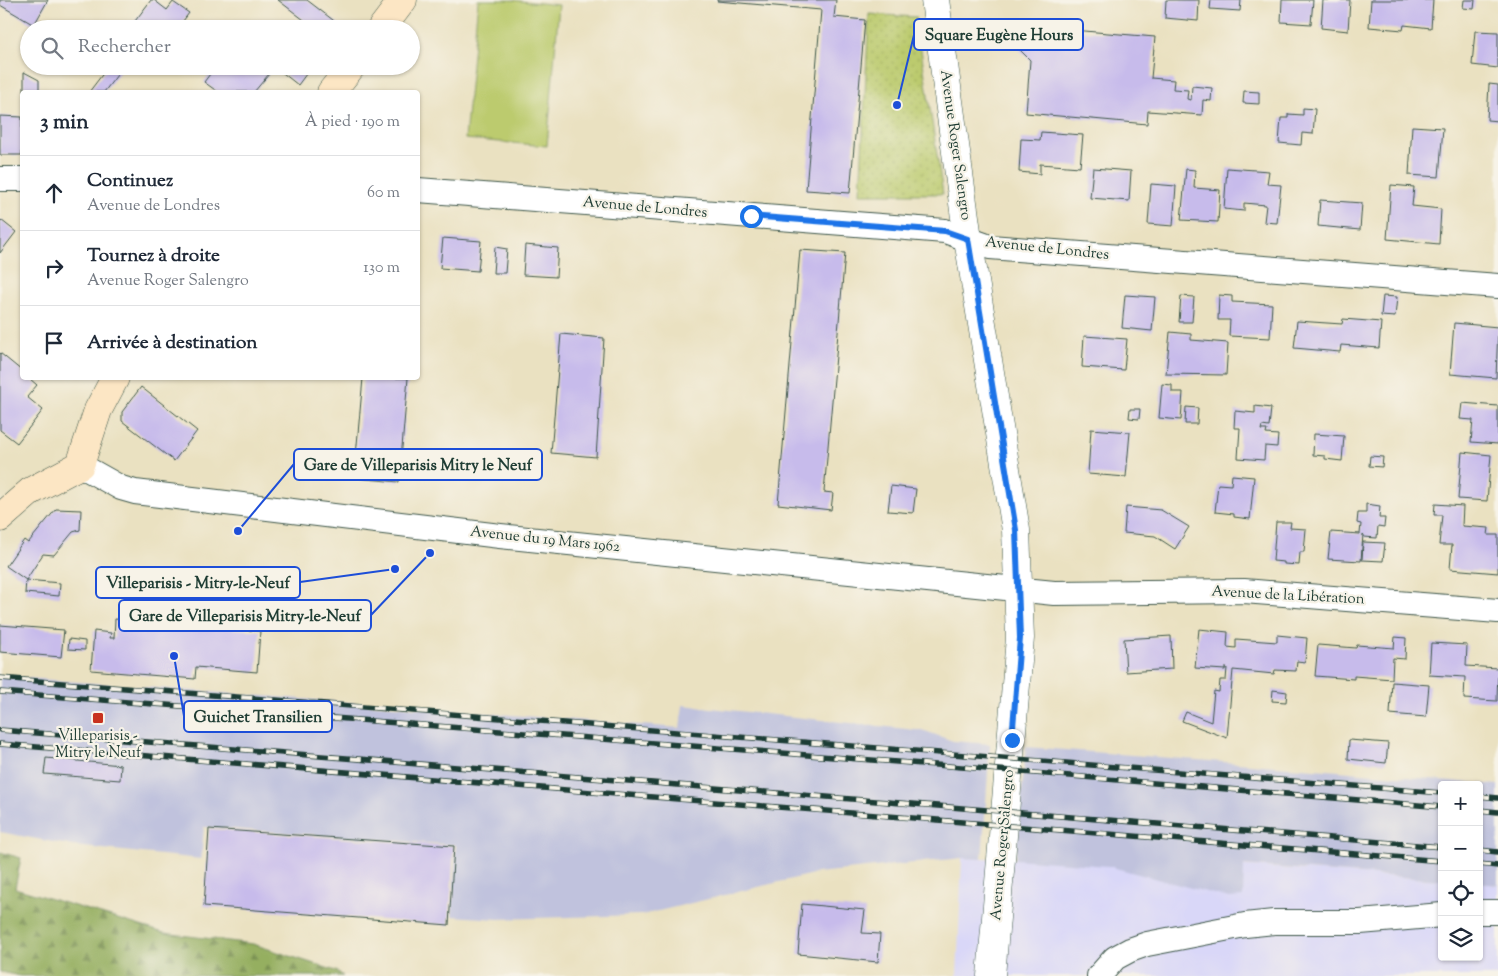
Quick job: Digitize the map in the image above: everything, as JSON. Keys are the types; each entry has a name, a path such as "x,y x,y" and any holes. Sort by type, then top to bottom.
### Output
{"main road":[{"path":"388,20 404,0"},
{"path":"333,90 345,75"},
{"path":"0,518 31,490 80,465 98,410 114,380"}],"street":[{"name":"Avenue Roger Salengro","path":"935,0 968,239 1016,530 1020,638 991,976"},
{"path":"0,179 20,179"},
{"name":"Avenue de Londres","path":"420,190 945,231 990,246 1498,286"},
{"name":"Avenue du 19 Mars 1962","path":"80,465 121,488 145,494 500,536 1018,589"},
{"name":"Avenue de la Libération","path":"1018,589 1054,593 1244,591 1498,611"},
{"path":"1483,912 1498,912"},
{"path":"1099,976 1115,958 1139,947 1245,925 1274,922 1360,922 1438,915"}],"shaded area":[{"path":"0,676 680,728 683,705 925,731 953,741 990,744 982,859 962,858 817,873 642,915 498,919 452,916 456,845 204,827 201,859 74,846 0,832"},
{"path":"1026,747 1452,781 1438,781 1438,880 1244,865 1243,897 1229,898 1108,866 1015,859"},
{"path":"1483,784 1498,785 1498,885 1483,883"},
{"path":"962,858 1172,860 1438,880 1438,961 1483,961 1483,883 1498,885 1498,976 957,976"}],"green space":[{"path":"478,0 511,0 559,5 547,146 465,139"},
{"path":"869,14 916,17 943,194 860,194"},
{"path":"0,852 21,858 15,888 164,933 253,944 336,971 343,976 20,976 0,972"}],"building":[{"path":"0,0 48,0 37,20 26,20 0,5"},
{"path":"151,0 154,0 167,10 173,2 189,13 184,20 136,20"},
{"path":"278,0 307,0 333,20 304,20"},
{"path":"717,0 836,0 834,17 865,20 850,193 806,190 821,10"},
{"path":"1166,0 1199,0 1198,21 1165,18"},
{"path":"1211,0 1241,0 1240,11 1210,9"},
{"path":"1282,0 1313,0 1311,24 1281,22"},
{"path":"1323,0 1350,0 1348,31 1321,28"},
{"path":"1371,0 1433,0 1431,28 1404,25 1403,30 1369,27"},
{"path":"1464,0 1475,0 1474,9 1463,8"},
{"path":"1019,18 1050,20 1049,28 1155,37 1151,78 1174,80 1173,89 1188,90 1187,99 1191,100 1192,86 1212,88 1211,101 1203,100 1202,115 1148,111 1147,124 1026,113 1030,60 1016,46"},
{"path":"1475,31 1498,32 1498,68 1472,65"},
{"path":"24,75 30,75 39,80 39,90 24,90"},
{"path":"102,75 117,75 106,90 91,90"},
{"path":"209,75 268,75 256,90 215,90 204,82"},
{"path":"285,75 305,75 298,85"},
{"path":"1489,84 1498,85 1498,121 1487,120"},
{"path":"1244,91 1259,92 1259,104 1243,103"},
{"path":"1303,108 1315,109 1313,134 1302,133 1301,145 1279,143 1281,118 1288,118 1288,114 1303,115"},
{"path":"0,116 20,117 20,155 0,155"},
{"path":"1412,126 1443,128 1439,177 1409,175"},
{"path":"1041,132 1083,135 1080,167 1040,164 1040,174 1019,172 1021,139 1040,140"},
{"path":"1093,168 1131,171 1129,201 1090,198"},
{"path":"1227,168 1269,171 1267,184 1281,185 1277,223 1264,222 1266,205 1244,203 1244,211 1224,209"},
{"path":"1186,169 1195,170 1194,188 1220,190 1218,222 1181,220"},
{"path":"1151,184 1176,186 1173,226 1148,224"},
{"path":"1391,185 1414,187 1412,206 1441,209 1439,244 1387,239"},
{"path":"1320,200 1362,203 1360,230 1318,226"},
{"path":"0,221 16,232 0,253"},
{"path":"443,238 481,241 478,271 440,268"},
{"path":"525,245 558,248 556,277 523,275"},
{"path":"495,247 507,249 505,273 493,273"},
{"path":"800,250 845,253 824,492 833,493 831,510 778,504"},
{"path":"1125,295 1155,297 1152,331 1122,328"},
{"path":"1219,295 1232,296 1232,302 1272,304 1270,338 1229,336 1230,320 1218,320"},
{"path":"1181,296 1194,297 1192,322 1179,322"},
{"path":"1383,296 1397,297 1395,317 1381,316"},
{"path":"1343,319 1381,322 1379,348 1341,345 1340,352 1294,348 1297,321 1342,324"},
{"path":"1454,323 1498,327 1496,378 1450,374"},
{"path":"1170,332 1191,334 1191,340 1228,343 1226,375 1166,374"},
{"path":"561,334 604,338 596,457 551,453"},
{"path":"1084,336 1127,339 1124,370 1082,367"},
{"path":"0,353 20,369 20,380 31,380 37,385 27,397 43,410 17,443 0,430"},
{"path":"363,380 408,380 399,482 354,478"},
{"path":"1162,384 1172,385 1172,392 1183,392 1181,420 1159,418"},
{"path":"141,387 197,431 174,461 122,421 122,412"},
{"path":"1462,403 1498,406 1498,444 1471,442 1473,420 1460,419"},
{"path":"1255,406 1271,408 1269,427 1262,426 1261,430 1267,430 1266,434 1278,435 1277,447 1265,446 1264,460 1238,458 1240,428 1234,428 1235,411 1255,413"},
{"path":"1186,407 1198,408 1197,424 1185,424"},
{"path":"1130,409 1140,409 1139,419 1129,418"},
{"path":"1091,429 1130,432 1126,477 1088,474"},
{"path":"1314,434 1344,436 1342,461 1313,455"},
{"path":"1462,452 1491,455 1487,501 1458,499"},
{"path":"1370,456 1383,457 1382,467 1369,466"},
{"path":"1232,475 1254,477 1250,519 1234,517 1234,514 1215,512 1218,484 1231,485"},
{"path":"891,486 916,489 913,513 888,511"},
{"path":"1366,504 1380,506 1379,518 1385,518 1384,527 1378,526 1377,538 1364,537 1363,534 1361,561 1328,559 1331,532 1360,534 1361,524 1357,523 1358,513 1366,513"},
{"path":"1435,504 1463,506 1462,526 1489,528 1488,535 1498,535 1498,573 1450,569 1452,545 1439,545 1442,515 1434,515"},
{"path":"1126,507 1161,510 1189,527 1175,549 1155,536 1124,533"},
{"path":"56,509 81,510 80,530 73,532 54,555 43,554 26,580 6,566 24,540 28,543"},
{"path":"1276,522 1291,522 1290,528 1306,529 1304,552 1300,552 1299,565 1273,561"},
{"path":"1363,542 1385,543 1383,561 1362,560"},
{"path":"26,580 60,583 59,596 25,593"},
{"path":"115,619 260,631 257,672 196,667 195,679 91,670 94,631 111,633 110,638 114,638"},
{"path":"0,625 64,630 61,657 0,652"},
{"path":"1199,629 1228,632 1227,647 1236,648 1236,639 1277,642 1277,635 1307,638 1305,662 1297,661 1296,671 1275,670 1274,674 1233,670 1227,738 1182,721 1186,712 1211,722 1214,691 1219,692 1220,680 1226,680 1227,668 1225,670 1195,668"},
{"path":"1171,636 1172,669 1126,672 1124,639"},
{"path":"1395,637 1406,638 1405,659 1393,658 1392,679 1354,676 1354,679 1315,676 1318,645 1356,648 1357,645 1394,648"},
{"path":"69,639 85,641 85,650 68,649"},
{"path":"1431,643 1467,645 1466,666 1498,668 1497,701 1464,699 1465,677 1429,675"},
{"path":"1392,682 1429,685 1426,717 1390,714"},
{"path":"1273,690 1287,692 1286,702 1272,701"},
{"path":"1349,740 1388,743 1386,763 1348,759"},
{"path":"46,758 121,765 120,780 44,774"},
{"path":"209,829 454,846 449,925 204,906"},
{"path":"802,904 865,910 862,933 880,934 878,962 798,954"}],"railway":[{"path":"0,678 1438,793"},
{"path":"0,692 987,769 1438,807"},
{"path":"0,730 1438,847"},
{"path":"0,744 1438,861"},
{"path":"1483,796 1498,798"},
{"path":"1483,810 1498,812"},
{"path":"1483,850 1498,852"},
{"path":"1483,864 1498,866"}],"place":[{"name":"Square Eugène Hours","path":"897,105"},
{"name":"Gare de Villeparisis Mitry le Neuf","path":"238,531"},
{"name":"Gare de Villeparisis Mitry-le-Neuf","path":"430,553"},
{"name":"Villeparisis - Mitry-le-Neuf","path":"395,569"},
{"name":"Guichet Transilien","path":"174,656"},
{"name":"Villeparisis - Mitry le Neuf","path":"98,718"}],"route":[{"path":"751,216 945,231 968,239 1016,530 1020,638 1012,740"}]}
